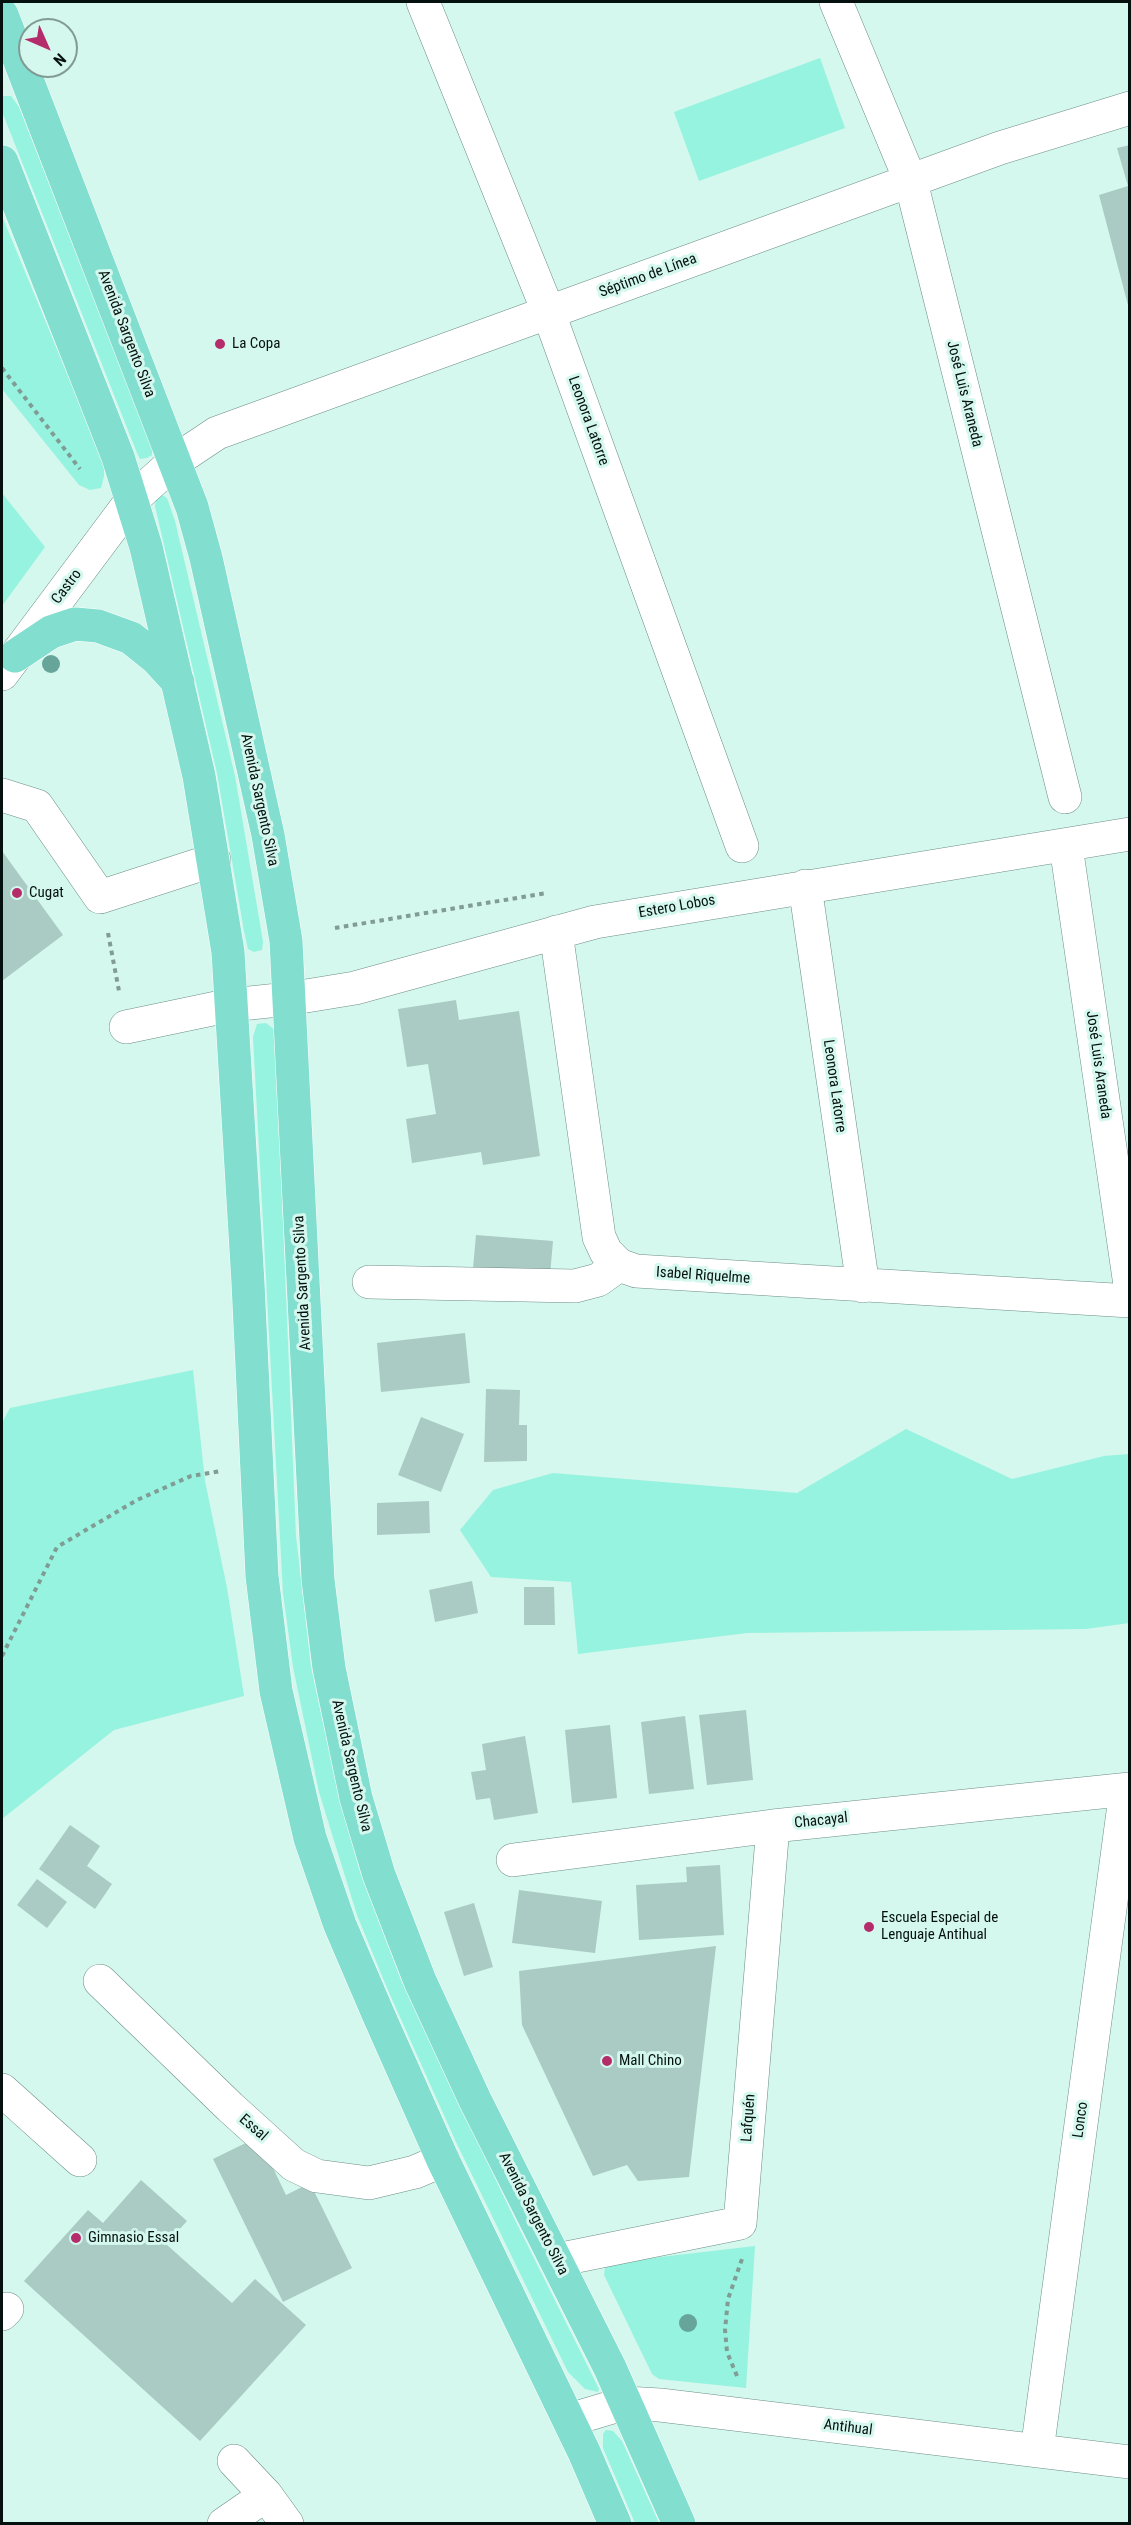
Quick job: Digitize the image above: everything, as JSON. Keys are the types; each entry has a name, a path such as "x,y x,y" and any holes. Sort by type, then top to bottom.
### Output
{"main road":[{"name":"Avenida Sargento Silva","path":"2,20 174,461 206,558 268,835 285,941 318,1580 325,1641 343,1745 356,1798 379,1875 420,1981 475,2100 557,2260 626,2403 679,2523"},
{"path":"2,162 118,457 132,500 178,682 214,860 228,952 248,1283 262,1576 276,1691 310,1838 324,1883 358,1970 443,2160 569,2420 615,2523"},
{"path":"8,665 51,632 75,624 98,626 131,638 156,658 178,682"}],"street":[{"name":"Leonora Latorre","path":"423,2 548,311 742,846"},
{"name":"José Luis Araneda","path":"836,2 911,182 1065,796"},
{"name":"Séptimo de Línea","path":"174,461 217,433 239,423 1000,148 1130,108"},
{"name":"Castro","path":"8,665 132,500 174,461"},
{"path":"2,795 37,807 100,897 214,860"},
{"name":"Estero Lobos","path":"126,1027 231,1005 288,999 378,982 614,918 1130,834"},
{"name":"José Luis Araneda","path":"1066,846 1130,1284"},
{"name":"Leonora Latorre","path":"805,886 862,1286"},
{"path":"369,1282 575,1286 598,1280 619,1265 606,1252 598,1236 556,932"},
{"name":"Isabel Riquelme","path":"619,1265 636,1271 1130,1301"},
{"name":"Chacayal","path":"513,1860 772,1826 1128,1790"},
{"name":"Lonco","path":"1036,2451 1128,1790"},
{"name":"Lafquén","path":"740,2223 772,1826"},
{"name":"Essal","path":"100,1982 294,2165 316,2176 369,2183 415,2172 443,2160"},
{"path":"2,2090 80,2160"},
{"path":"557,2260 740,2223"},
{"name":"Antihual","path":"569,2420 626,2403 754,2416 1130,2462"},
{"path":"234,2461 266,2495 287,2523"},
{"path":"224,2523 266,2495"}],"path":[{"path":"2,368 80,469"},
{"path":"100,897 126,1027"},
{"path":"2,1656 57,1547 158,1490 191,1476 224,1470"},
{"path":"740,2223 741,2266 728,2299 725,2330 727,2352 754,2416"}],"green space":[{"path":"820,58 845,128 699,181 674,112"},
{"path":"3,96 11,96 19,107 152,447 152,455 147,458 140,459 137,453 3,114"},
{"path":"2,216 104,463 101,488 90,490 79,485 2,389"},
{"path":"2,493 45,547 2,606"},
{"path":"162,495 167,498 175,521 235,776 263,942 262,950 254,952 248,949 244,931 217,773 155,506 156,499"},
{"path":"266,1023 275,1030 296,1536 311,1667 341,1805 360,1872 401,1980 513,2216 599,2389 598,2392 585,2389 568,2372 456,2142 357,1915 319,1792 293,1667 283,1593 253,1037 257,1024"},
{"path":"193,1370 205,1481 227,1588 244,1696 114,1730 2,1819 2,1423 10,1408"},
{"path":"906,1429 1012,1479 1104,1456 1129,1454 1129,1623 1086,1629 747,1633 578,1654 571,1582 491,1577 460,1530 493,1490 553,1473 797,1493"},
{"path":"755,2246 746,2388 659,2379 652,2374 604,2275 609,2263"},
{"path":"606,2430 613,2431 622,2441 659,2523 635,2523 603,2448 603,2434"}],"building":[{"path":"1130,145 1129,309 1099,195 1128,186 1117,148"},
{"name":"Cugat","path":"2,851 63,935 2,981"},
{"path":"456,1000 459,1020 519,1011 540,1156 483,1165 481,1152 412,1163 406,1119 436,1114 428,1064 407,1067 398,1009"},
{"path":"476,1235 553,1241 550,1275 473,1268"},
{"path":"465,1333 470,1383 381,1392 377,1343"},
{"path":"486,1389 520,1390 519,1425 527,1425 527,1461 484,1462"},
{"path":"421,1417 464,1434 441,1492 398,1475"},
{"path":"429,1501 430,1533 377,1535 377,1503"},
{"path":"472,1581 478,1613 435,1622 429,1590"},
{"path":"524,1587 554,1587 555,1625 524,1625"},
{"path":"746,1710 753,1780 707,1785 699,1715"},
{"path":"685,1716 694,1789 649,1794 641,1722"},
{"path":"610,1725 617,1798 572,1803 565,1730"},
{"path":"525,1736 538,1813 494,1820 490,1798 476,1800 471,1772 486,1770 482,1744"},
{"path":"70,1825 100,1846 87,1866 112,1884 95,1909 39,1869"},
{"path":"720,1865 724,1935 639,1940 636,1885 687,1882 686,1867"},
{"path":"37,1879 67,1902 47,1928 17,1905"},
{"path":"519,1890 602,1901 595,1953 512,1943"},
{"path":"474,1903 493,1967 464,1976 444,1912"},
{"path":"716,1946 689,2177 638,2181 627,2165 593,2176 522,2025 519,1971"},
{"path":"258,2137 286,2195 310,2183 352,2268 283,2302 213,2159"},
{"path":"141,2180 187,2221 166,2244 232,2303 255,2279 306,2325 200,2441 24,2281 88,2210 103,2223"}],"place":[{"name":"La Copa","path":"220,344"},
{"name":"Cugat","path":"17,893"},
{"name":"Escuela Especial de Lenguaje Antihual","path":"869,1927"},
{"name":"Mall Chino","path":"607,2061"},
{"name":"Gimnasio Essal","path":"76,2238"}]}
